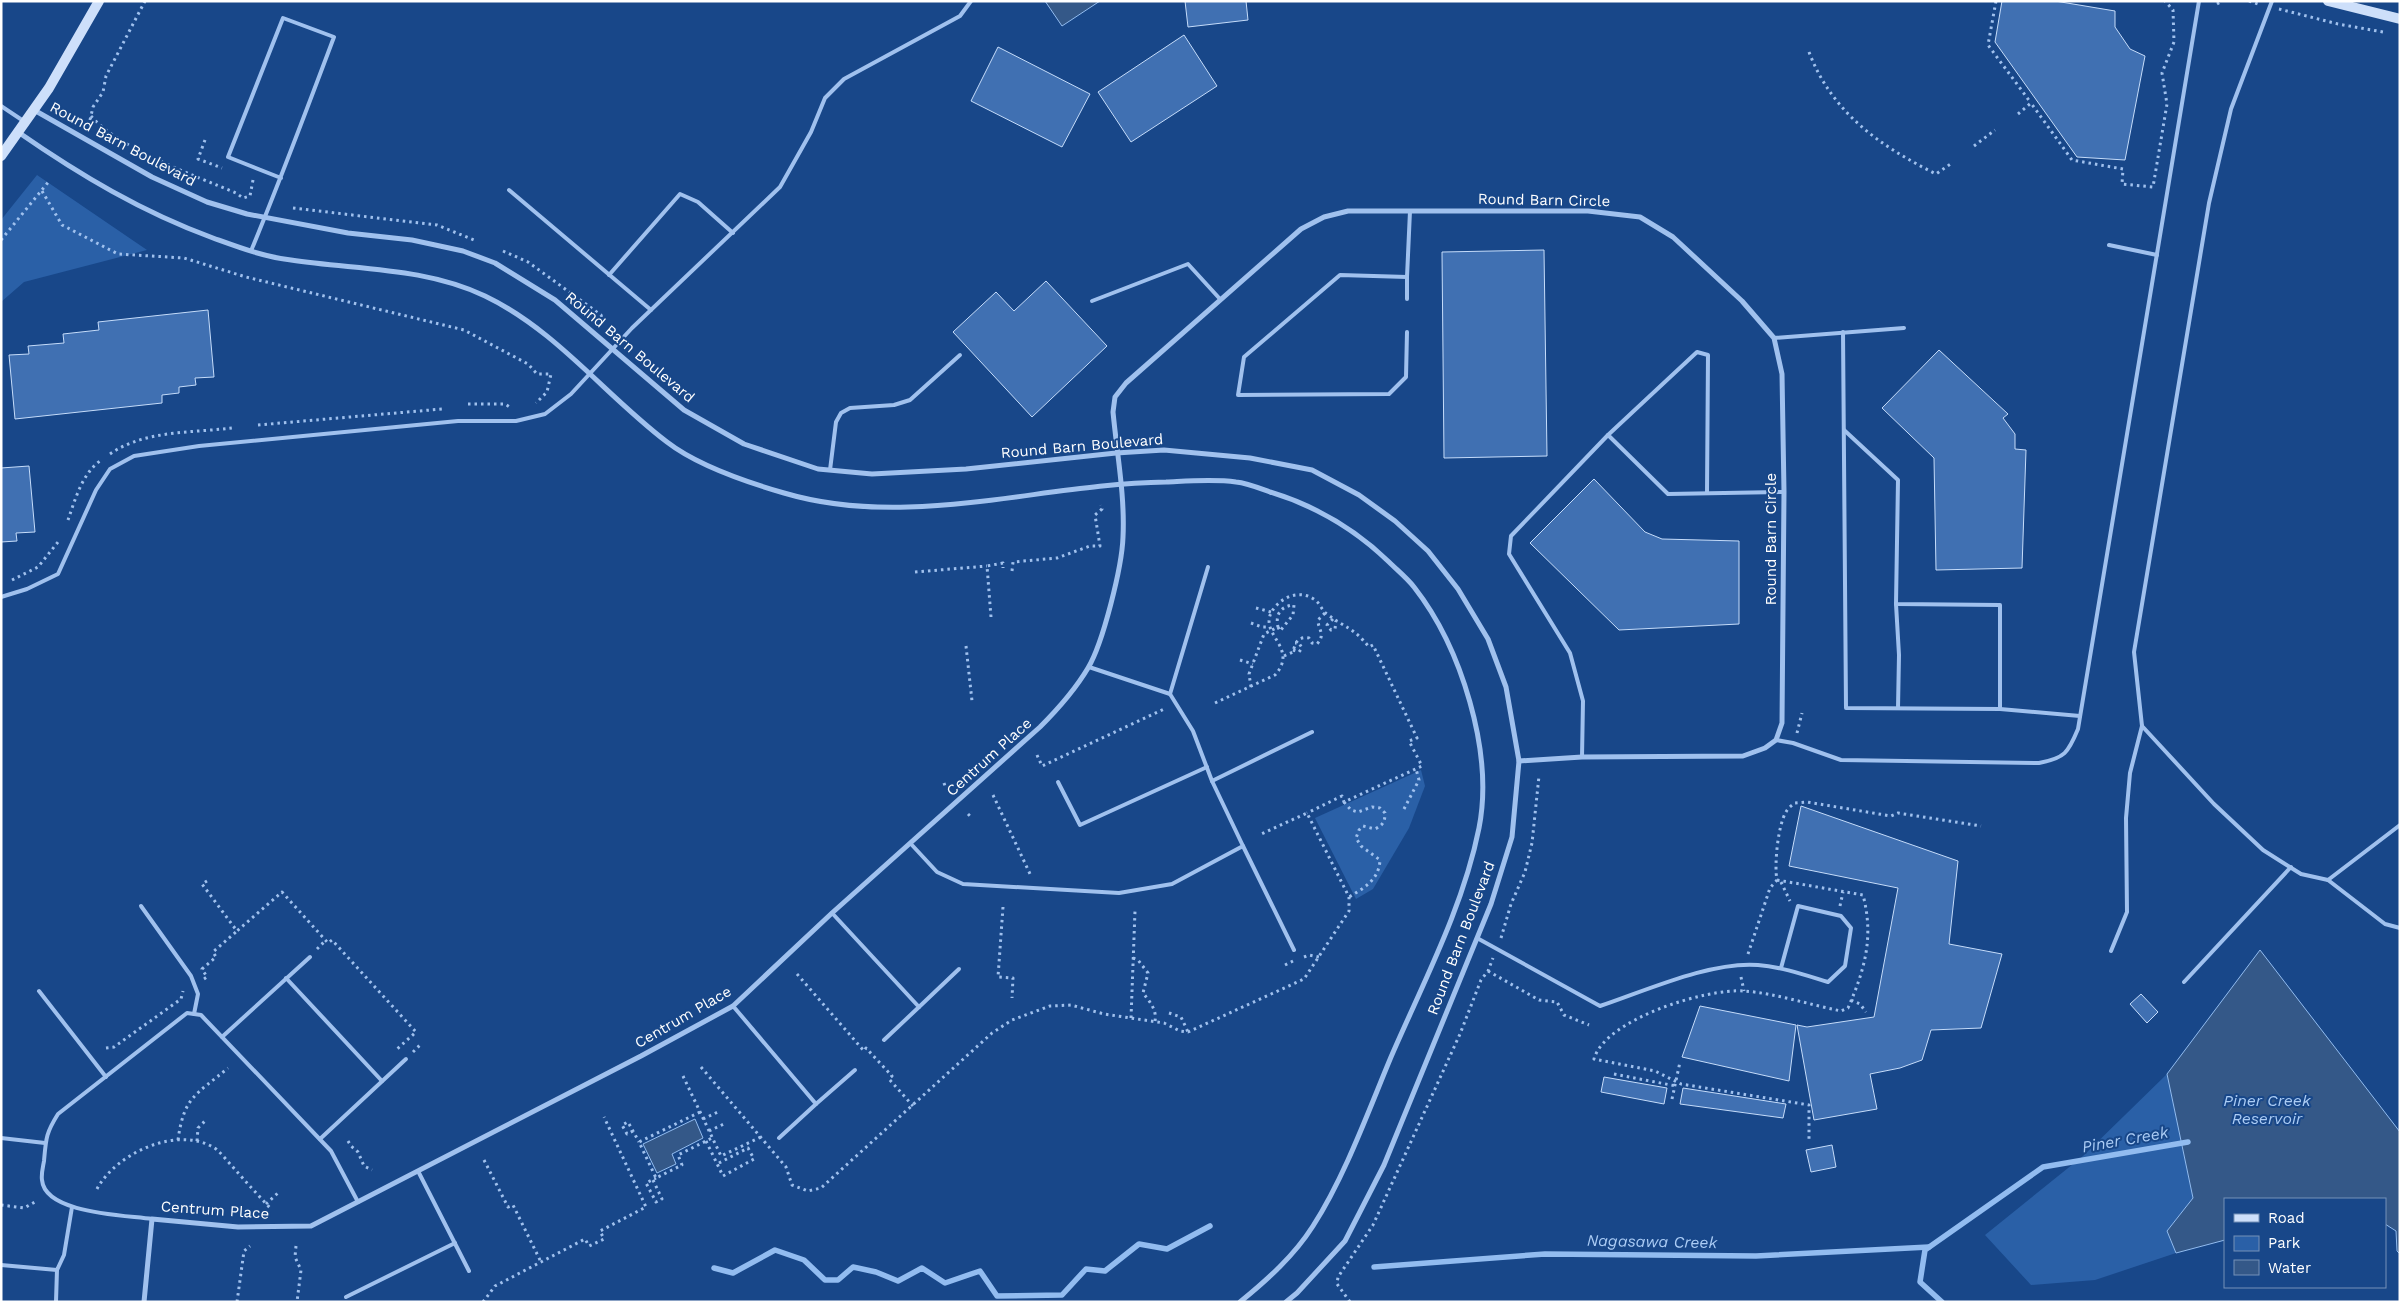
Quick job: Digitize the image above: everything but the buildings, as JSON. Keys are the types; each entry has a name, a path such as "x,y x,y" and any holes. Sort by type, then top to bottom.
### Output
{"main road":[{"path":"1,156 34,110 76,43 99,1"},
{"path":"2328,1 2400,18"}],"street":[{"name":"Round Barn Boulevard","path":"34,110 152,177 207,202 265,218 348,233 412,240 464,251 479,257 523,279 555,300 684,410 735,439 818,469 872,474 966,470 1116,453 1164,450 1250,458 1312,470 1359,495 1395,521 1428,551 1458,589 1488,639 1506,687 1519,761 1512,837 1491,904 1384,1165 1345,1241 1298,1293 1286,1302"},
{"name":"Round Barn Boulevard","path":"18,132 61,162 146,211 179,226 251,251 289,260 396,270 461,286 500,304 553,340 670,445 726,474 788,494 852,507 944,505 1121,483 1238,482 1296,500 1339,521 1372,546 1413,586 1449,644 1477,725 1482,766 1480,824 1458,901 1346,1162 1312,1228 1271,1277 1240,1302"},
{"name":"Round Barn Circle","path":"1121,483 1116,453 1115,397 1126,383 1301,228 1324,217 1348,211 1588,211 1640,217 1674,237 1742,301 1774,338 1782,374 1784,492 1782,723 1776,740"},
{"name":"Centrum Place","path":"144,1302 152,1219 238,1227 311,1226 733,1006 832,913 1040,728 1066,700 1089,667 1107,614 1120,564 1124,538 1121,483"},
{"path":"1519,761 1582,757 1743,756 1765,748 1776,740"}],"lane":[{"path":"1,596 27,589 58,574 96,490 110,469 134,456 199,446 458,421 516,421 545,414 571,394 651,310 780,187 811,132 826,98 844,79 960,16 971,1"},
{"path":"1776,740 1793,743 1841,760 2039,763 2054,760 2069,751 2078,729 2199,1"},
{"path":"2111,952 2127,912 2126,818 2128,791 2130,773 2142,726 2134,652 2209,203 2231,109 2272,1"},
{"path":"251,251 281,178 334,38 283,18 228,157 281,178"},
{"path":"1,106 25,122"},
{"path":"509,190 651,310"},
{"path":"609,275 680,194 698,202 733,233"},
{"path":"1407,299 1410,211"},
{"path":"2108,245 2157,255"},
{"path":"1092,300 1188,264 1220,299"},
{"path":"1406,332 1406,377 1390,394 1238,395 1244,357 1340,275 1407,277"},
{"path":"1774,338 1904,328"},
{"path":"1843,332 1846,708 2000,709 2080,716"},
{"path":"1582,757 1583,701 1570,653 1509,554 1511,536 1608,435 1697,352 1708,355 1707,493"},
{"path":"830,470 836,422 841,414 850,408 894,405 910,400 960,355"},
{"path":"1844,430 1898,480 1896,604 1899,655 1898,708"},
{"path":"1608,435 1668,494 1784,492"},
{"path":"1170,694 1208,567"},
{"path":"1896,604 2000,605 2000,709"},
{"path":"1089,667 1170,694 1193,731 1212,781 1294,950"},
{"path":"2142,726 2214,804 2263,850 2301,874 2328,880 2385,924 2400,928"},
{"path":"1212,781 1312,732"},
{"path":"1058,782 1080,825 1207,767"},
{"path":"2328,880 2400,825"},
{"path":"911,844 937,872 963,884 1119,893 1172,884 1243,846"},
{"path":"2184,982 2291,867"},
{"path":"141,906 191,976 198,994 194,1014"},
{"path":"1477,938 1600,1006 1709,969 1756,965 1781,968 1828,982 1845,966 1852,928 1841,916 1798,906 1781,968"},
{"path":"832,913 919,1007"},
{"path":"222,1037 310,956"},
{"path":"884,1040 959,970"},
{"path":"286,978 382,1081"},
{"path":"39,991 106,1077"},
{"path":"733,1006 816,1104"},
{"path":"152,1219 72,1207 56,1200 47,1192 42,1181 46,1132 58,1114 187,1013 201,1015 331,1151 341,1166 358,1202"},
{"path":"320,1139 406,1059"},
{"path":"778,1138 855,1070"},
{"path":"1,1138 45,1143"},
{"path":"418,1171 469,1271"},
{"path":"56,1302 57,1270 64,1255 72,1207"},
{"path":"346,1298 455,1243"},
{"path":"1,1265 57,1270"}],"path":[{"path":"145,1 106,76 103,92 93,107 91,118 115,137 175,168 236,193 243,198 250,196"},
{"path":"1996,1 1988,45 2072,160 2124,169 2122,184 2153,187 2167,104 2162,73 2174,42 2173,10 2165,1"},
{"path":"2217,4 2222,1"},
{"path":"2249,1 2338,24 2391,33"},
{"path":"1809,52 1815,67 1841,106 1871,136 1908,160 1936,174 1952,163"},
{"path":"2018,114 2031,103"},
{"path":"1974,146 1995,130"},
{"path":"1,240 50,180"},
{"path":"42,191 62,225 118,254 184,258 246,277 464,330 528,364 537,374 551,374 547,392 533,405"},
{"path":"468,404 505,404 509,408 518,408"},
{"path":"258,425 442,409"},
{"path":"1012,571 1013,562 1057,558 1090,546 1100,546 1095,515 1102,509 1101,505"},
{"path":"915,572 1003,563 1004,568"},
{"path":"987,566 991,617"},
{"path":"1215,703 1276,675 1281,668 1284,651 1270,628 1271,612 1285,598 1295,594 1306,595 1317,600 1325,613 1360,635 1368,647 1373,645 1417,738 1409,741 1422,766 1344,802"},
{"path":"1287,605 1294,605 1288,624 1280,631 1278,627 1276,619 1279,612 1287,605"},
{"path":"1256,608 1271,612"},
{"path":"1284,656 1293,650 1295,643 1304,637 1317,644 1322,639 1323,636 1318,620 1325,613"},
{"path":"1250,623 1262,627 1278,627"},
{"path":"1251,687 1249,674 1252,664 1264,634 1270,628"},
{"path":"1293,650 1299,652 1302,648 1299,643 1295,643"},
{"path":"966,646 972,701"},
{"path":"1240,660 1252,664"},
{"path":"1037,755 1042,766 1164,709"},
{"path":"1793,743 1800,726 1802,713"},
{"path":"1404,809 1419,780 1416,769"},
{"path":"1350,1302 1337,1284 1338,1277 1373,1225 1460,1034 1481,980 1488,971 1497,949 1511,904 1525,872 1532,843 1539,776"},
{"path":"944,783 946,789"},
{"path":"993,795 1031,876"},
{"path":"1259,835 1342,796 1344,802 1351,810 1358,812 1372,807 1380,808 1385,813 1385,821 1381,826 1376,829 1363,826 1356,838 1361,846 1380,860 1379,867 1375,877 1368,886 1349,897"},
{"path":"1798,906 1787,896 1779,881 1776,863 1786,812 1795,803 1807,802 1891,816 1898,813 1981,826"},
{"path":"701,1067 786,1166 792,1185 808,1191 821,1188 992,1032 1012,1020 1050,1006 1071,1005 1104,1014 1164,1023 1188,1032 1304,980 1349,911 1349,897 1307,813"},
{"path":"207,881 202,884 237,931"},
{"path":"1676,1084 1656,1071 1610,1060 1595,1060 1594,1056 1606,1042 1625,1027 1658,1009 1690,998 1744,991 1842,1011 1848,1008 1863,970 1869,934 1868,913 1863,895 1779,881 1770,888 1743,966 1741,978 1744,991"},
{"path":"203,979 207,977 202,969 216,957 212,952 282,892 328,944 332,940 345,954 416,1032 413,1035"},
{"path":"1003,907 998,977 1013,978 1012,998"},
{"path":"1131,1018 1135,911"},
{"path":"1133,958 1138,960 1148,974 1143,993 1152,1005 1156,1015 1155,1022"},
{"path":"1488,971 1539,1000 1557,1002 1564,1015 1589,1025"},
{"path":"797,974 864,1051 866,1048 892,1076 889,1079 913,1106"},
{"path":"106,1048 114,1047 181,999 183,992"},
{"path":"1852,1000 1860,1004 1866,1012"},
{"path":"1169,1013 1181,1017 1188,1032"},
{"path":"1672,1099 1680,1062"},
{"path":"178,1140 181,1117 188,1102 228,1068"},
{"path":"1614,1074 1808,1105 1809,1140"},
{"path":"683,1076 721,1156 761,1137"},
{"path":"639,1142 700,1112"},
{"path":"703,1119 718,1112"},
{"path":"483,1302 496,1286 585,1239 589,1246 604,1239 600,1230 646,1207 604,1117"},
{"path":"197,1141 198,1128 205,1121"},
{"path":"709,1131 724,1124"},
{"path":"633,1131 655,1179 662,1199 656,1202 646,1183 655,1179 682,1165 678,1155 712,1138"},
{"path":"97,1189 103,1178 142,1148 178,1140 197,1141 216,1150 271,1209"},
{"path":"348,1141 358,1152 364,1166 372,1170"},
{"path":"706,1141 717,1164 723,1176 754,1159 748,1148 717,1164"},
{"path":"484,1160 508,1207 512,1205 541,1262"},
{"path":"266,1204 279,1192"},
{"path":"1,1205 24,1208 35,1202"},
{"path":"237,1302 244,1251 250,1246"},
{"path":"296,1246 295,1256 301,1270 297,1302"}],"green space":[{"path":"37,175 147,250 24,282 1,302 1,220"},
{"path":"1421,770 1425,786 1409,828 1373,889 1356,899 1315,818"},
{"path":"2167,1074 2193,1198 2167,1231 2176,1253 2095,1280 2031,1285 1985,1235 2083,1156"}],"water":[{"path":"1045,1 1100,1 1062,26"},
{"name":"Piner Creek Reservoir","path":"2260,950 2400,1132 2400,1254 2397,1251 2396,1231 2386,1225 2386,1198 2224,1198 2224,1240 2176,1253 2167,1231 2193,1198 2167,1074"},
{"path":"695,1119 703,1138 672,1154 676,1164 657,1173 643,1144"}],"waterway":[{"name":"Piner Creek","path":"1942,1302 1920,1282 1925,1250 2043,1167 2188,1142"},
{"name":"Nagasawa Creek","path":"714,1268 733,1273 775,1250 804,1260 825,1280 838,1280 853,1267 876,1272 898,1281 922,1268 945,1283 980,1271 997,1296 1062,1295 1086,1269 1105,1271 1139,1244 1167,1249 1210,1226"},
{"name":"Nagasawa Creek","path":"1374,1267 1545,1254 1756,1256 1929,1247"}]}
